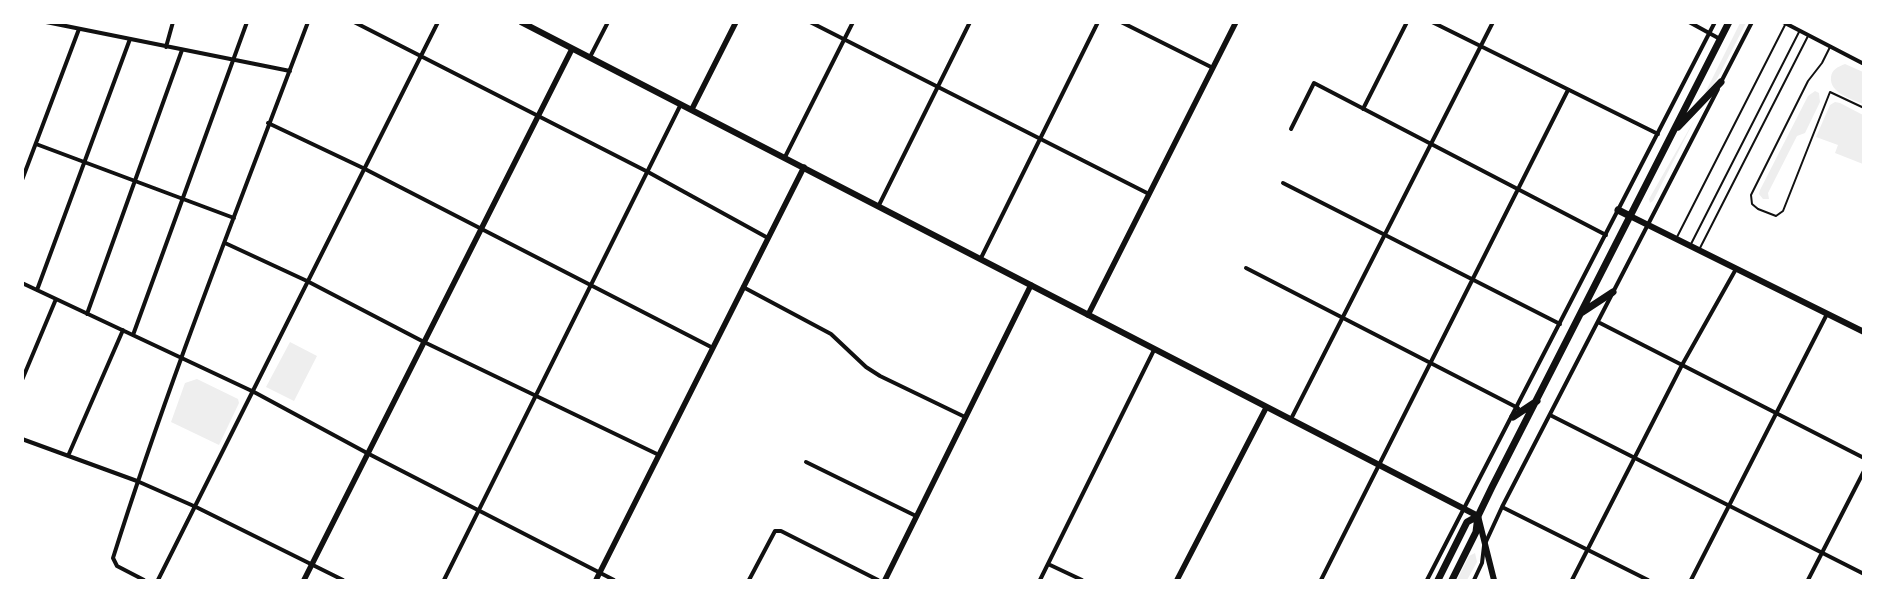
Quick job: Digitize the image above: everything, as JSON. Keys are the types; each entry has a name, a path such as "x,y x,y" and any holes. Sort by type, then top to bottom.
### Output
{"highway":[{"path":"1452,580 1476,532 1478,516 1729,22"},
{"path":"1673,133 1721,82"},
{"path":"1618,210 1630,216"},
{"path":"1581,314 1613,292"},
{"path":"1513,417 1537,401"},
{"path":"1438,580 1467,522 1478,516"}],"main road":[{"path":"521,22 879,205 1290,421 1478,516 1494,580"},
{"path":"692,109 736,22"},
{"path":"1088,315 1236,22"},
{"path":"304,580 572,49"},
{"path":"596,580 804,167"},
{"path":"1630,216 1864,332"},
{"path":"885,580 1031,285"},
{"path":"1177,580 1266,408"}],"street":[{"path":"46,22 290,71"},
{"path":"166,47 173,22"},
{"path":"132,335 247,22"},
{"path":"144,580 117,566 114,558 137,481 268,123 308,22"},
{"path":"354,22 420,58 648,172 768,238"},
{"path":"158,580 254,392 363,168 438,22"},
{"path":"590,57 608,22"},
{"path":"810,22 1149,194"},
{"path":"784,157 853,22"},
{"path":"879,205 936,87 970,22"},
{"path":"981,258 1098,22"},
{"path":"1121,22 1213,68"},
{"path":"1363,109 1407,22"},
{"path":"1432,22 1658,134"},
{"path":"1290,421 1493,22"},
{"path":"1689,22 1720,39"},
{"path":"1427,580 1463,508 1518,408 1716,22"},
{"path":"1474,580 1482,563 1484,546 1502,507 1752,22"},
{"path":"1784,23 1864,64"},
{"path":"22,180 78,29"},
{"path":"37,290 130,40"},
{"path":"88,314 182,50"},
{"path":"1291,128 1314,84 1606,235"},
{"path":"1320,580 1568,90"},
{"path":"444,580 537,397 681,104"},
{"path":"268,123 482,228 713,348"},
{"path":"36,144 234,218"},
{"path":"1283,183 1560,324"},
{"path":"225,243 307,281 424,342 659,455"},
{"path":"1246,268 1518,408"},
{"path":"1572,580 1682,365 1736,269"},
{"path":"22,283 254,392 367,454 614,580"},
{"path":"743,286 831,334 866,367 880,376 965,417"},
{"path":"22,380 56,299"},
{"path":"1691,580 1827,314"},
{"path":"1598,322 1864,458"},
{"path":"68,456 123,330"},
{"path":"1040,580 1154,350"},
{"path":"1550,415 1864,574"},
{"path":"22,439 137,481 196,506 343,580"},
{"path":"806,462 916,516"},
{"path":"1808,580 1864,471"},
{"path":"1502,507 1648,580"},
{"path":"749,580 774,531 780,531 878,580"},
{"path":"1048,564 1082,580"}],"lane":[{"path":"1676,239 1784,23"},
{"path":"1690,246 1800,31"},
{"path":"1698,250 1808,36"},
{"path":"1830,47 1822,63 1808,81 1751,195 1752,204 1758,209 1776,216 1783,211 1830,92 1864,108"}],"shaded area":[{"path":"1740,23 1746,23 1717,79 1701,101"},
{"path":"1845,64 1863,72 1863,104 1842,95 1831,83 1834,70"},
{"path":"1815,91 1819,93 1820,102 1805,133 1797,136 1768,193 1769,199 1763,199 1759,194 1760,190 1808,96"},
{"path":"1835,102 1863,115 1863,164 1835,153 1838,145 1816,137 1830,105"},
{"path":"1696,117 1653,201 1650,203 1649,199"},
{"path":"290,342 317,356 294,401 266,387"},
{"path":"197,379 238,399 239,403 219,445 171,422 185,383"},
{"path":"1475,553 1477,562 1467,580 1457,580 1469,556"}]}
